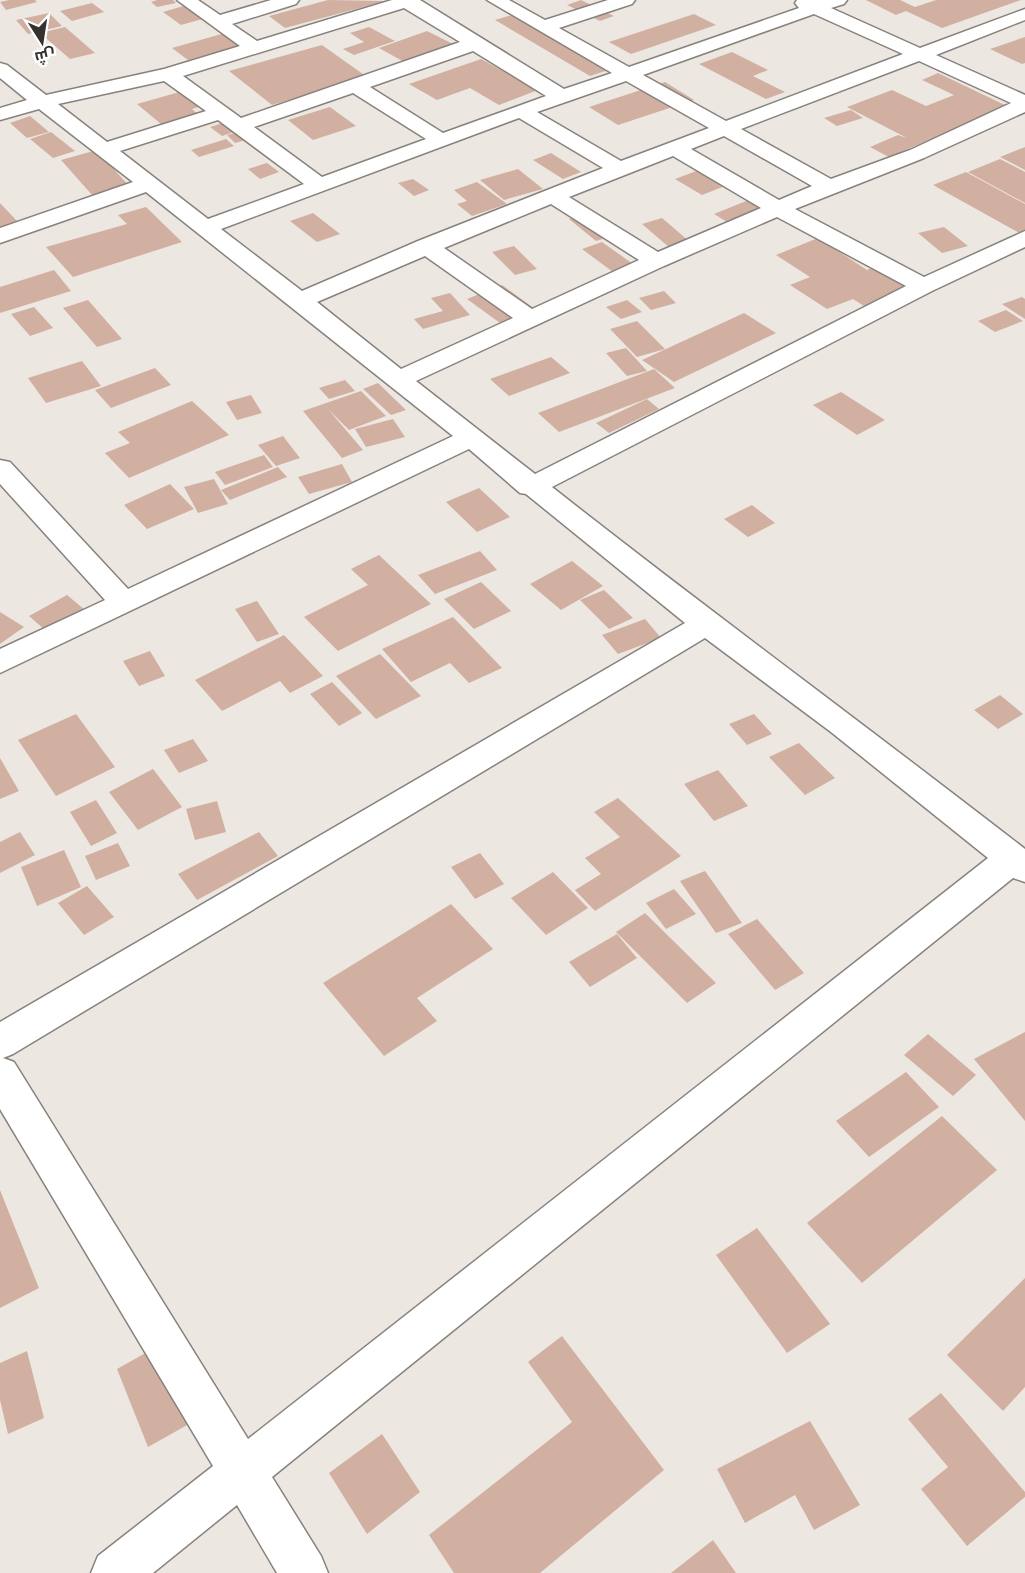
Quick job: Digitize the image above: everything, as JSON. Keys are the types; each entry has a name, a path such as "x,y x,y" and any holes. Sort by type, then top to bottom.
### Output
{"street":[{"path":"186,0 255,48"},
{"path":"218,22 290,0"},
{"path":"496,0 829,188"},
{"path":"543,27 626,0"},
{"path":"204,228 441,140 629,75 806,4 838,0"},
{"path":"0,114 44,101 168,74 409,1 562,97"},
{"path":"806,4 1025,103"},
{"path":"300,301 551,195 723,127 1025,14"},
{"path":"238,126 477,43"},
{"path":"0,69 300,301 530,487 612,548 706,624 842,724 1019,863 115,1573"},
{"path":"168,74 319,185"},
{"path":"356,86 441,140"},
{"path":"398,380 656,261 829,188 917,154 1025,103"},
{"path":"522,111 620,169"},
{"path":"103,150 219,113"},
{"path":"673,147 778,209 924,286"},
{"path":"0,236 148,184"},
{"path":"551,195 656,261"},
{"path":"530,487 924,286 1025,238"},
{"path":"426,246 531,320"},
{"path":"0,662 471,438"},
{"path":"0,468 124,603"},
{"path":"0,1042 706,624"},
{"path":"0,1074 304,1573"}],"building":[{"path":"35,0 37,2 6,10 0,2"},
{"path":"173,0 176,3 157,7 151,2"},
{"path":"328,0 386,1 285,28 269,16"},
{"path":"581,0 614,16 600,21 567,5"},
{"path":"866,0 900,0 915,7 936,0 1021,0 942,28 906,11 896,15"},
{"path":"92,3 104,12 72,21 60,11"},
{"path":"187,5 206,18 181,25 163,12"},
{"path":"522,12 618,67 590,76 495,20"},
{"path":"49,13 62,26 28,34 16,20"},
{"path":"694,14 716,25 631,54 609,42"},
{"path":"65,27 95,53 70,59 40,33"},
{"path":"369,27 395,41 354,55 343,49 364,42 350,33"},
{"path":"427,31 455,45 406,63 379,48"},
{"path":"225,33 241,45 188,60 172,48"},
{"path":"1025,37 1025,63 1022,64 990,49"},
{"path":"322,45 367,77 272,105 229,71"},
{"path":"732,52 768,70 753,76 785,92 766,99 699,64"},
{"path":"481,59 538,90 499,105 470,88 437,100 409,84"},
{"path":"938,73 1007,106 889,157 870,147 898,135 907,138 847,107 892,90 926,106 954,95 922,80"},
{"path":"665,82 694,100 618,125 589,107"},
{"path":"197,87 215,102 192,109 203,119 167,129 137,104"},
{"path":"330,107 356,126 313,140 288,120"},
{"path":"851,110 863,118 837,126 824,118"},
{"path":"30,116 49,132 27,138 10,123"},
{"path":"239,118 252,126 222,136 210,127"},
{"path":"254,128 263,135 235,143 227,135"},
{"path":"51,132 75,151 53,158 30,139"},
{"path":"226,139 234,146 199,157 191,150"},
{"path":"1025,147 1025,170 1000,157"},
{"path":"97,150 129,186 93,196 61,160"},
{"path":"551,153 581,172 563,179 533,160"},
{"path":"1000,159 1025,172 1025,203 968,172"},
{"path":"267,163 279,172 260,179 248,169"},
{"path":"518,169 543,189 504,200 480,180"},
{"path":"699,170 725,186 702,195 675,179"},
{"path":"966,172 1025,204 1025,232 1021,234 933,185"},
{"path":"413,179 429,190 414,196 398,183"},
{"path":"477,182 507,204 472,216 457,204 467,201 454,190"},
{"path":"751,199 769,209 732,225 714,214"},
{"path":"0,203 17,221 0,227"},
{"path":"146,207 182,242 73,277 46,247 127,224 118,215"},
{"path":"313,213 340,234 317,242 290,221"},
{"path":"587,213 616,235 596,241 569,219"},
{"path":"662,218 690,242 670,248 642,224"},
{"path":"944,227 968,246 942,253 918,233"},
{"path":"818,238 867,270 882,263 916,284 864,306 853,299 827,309 790,285 810,277 776,255"},
{"path":"602,242 633,264 613,272 582,249"},
{"path":"514,246 537,269 515,275 492,252"},
{"path":"54,270 71,291 0,313 0,287"},
{"path":"502,285 535,309 500,323 467,299"},
{"path":"664,291 676,303 651,310 639,298"},
{"path":"450,293 470,315 423,329 414,319 443,311 431,298"},
{"path":"1022,297 1025,299 1025,319 1002,304"},
{"path":"88,300 122,339 97,347 63,308"},
{"path":"627,300 642,312 621,319 606,307"},
{"path":"34,307 53,328 30,336 11,314"},
{"path":"1006,310 1023,321 995,332 978,321"},
{"path":"744,313 776,333 674,382 642,360"},
{"path":"637,321 665,349 637,357 610,329"},
{"path":"626,348 647,371 627,376 606,353"},
{"path":"551,357 570,373 509,396 490,379"},
{"path":"82,361 101,386 46,403 28,378"},
{"path":"155,368 171,385 111,408 95,390"},
{"path":"654,369 675,388 559,432 538,413"},
{"path":"345,380 355,391 329,399 319,388"},
{"path":"378,383 406,410 391,415 363,389"},
{"path":"361,391 386,416 349,430 328,409 363,450 342,458 303,411"},
{"path":"841,392 885,420 857,435 813,405"},
{"path":"251,395 262,413 237,420 226,402"},
{"path":"647,399 659,409 609,433 596,423"},
{"path":"192,401 229,435 129,478 105,453 130,443 118,432"},
{"path":"393,419 405,437 366,447 355,429"},
{"path":"283,436 300,458 276,466 258,445"},
{"path":"264,455 273,467 225,485 215,472"},
{"path":"342,464 352,482 309,494 298,477"},
{"path":"278,467 287,477 230,500 221,490"},
{"path":"214,479 228,504 198,513 184,487"},
{"path":"170,484 194,509 147,529 124,505"},
{"path":"479,488 510,517 477,532 446,502"},
{"path":"752,505 775,523 748,537 724,519"},
{"path":"480,551 497,570 435,594 418,575"},
{"path":"379,555 431,604 338,651 304,617 368,585 351,569"},
{"path":"572,561 603,586 561,610 530,584"},
{"path":"481,582 511,611 474,629 444,599"},
{"path":"604,590 633,618 609,629 580,600"},
{"path":"67,595 91,615 53,637 29,616"},
{"path":"257,601 279,634 257,642 235,609"},
{"path":"0,612 24,627 0,644"},
{"path":"453,617 502,668 469,683 450,663 411,682 382,649"},
{"path":"645,619 661,638 618,654 602,635"},
{"path":"284,635 323,676 290,693 280,681 222,711 195,680"},
{"path":"150,651 165,676 139,686 123,661"},
{"path":"380,654 421,696 376,719 336,676"},
{"path":"332,682 362,713 339,726 310,694"},
{"path":"1000,695 1023,714 998,729 974,710"},
{"path":"76,714 115,767 56,796 18,740"},
{"path":"754,714 772,734 747,745 729,724"},
{"path":"193,739 208,761 179,773 164,750"},
{"path":"799,743 835,778 805,795 769,757"},
{"path":"0,758 19,791 0,799"},
{"path":"153,769 182,807 138,830 109,792"},
{"path":"718,770 748,806 714,821 684,784"},
{"path":"618,798 681,856 595,911 575,890 601,874 585,858 620,837 594,812"},
{"path":"96,800 117,833 91,846 70,812"},
{"path":"217,801 226,832 195,840 186,809"},
{"path":"20,832 35,855 0,873 0,842"},
{"path":"259,832 278,856 197,900 178,874"},
{"path":"118,843 130,866 96,880 85,856"},
{"path":"64,850 81,887 37,906 21,867"},
{"path":"480,853 504,884 475,899 451,867"},
{"path":"705,871 742,923 716,933 680,881"},
{"path":"553,872 588,908 546,935 511,898"},
{"path":"87,886 114,917 84,935 58,903"},
{"path":"674,889 696,914 666,929 646,903"},
{"path":"451,904 493,949 417,998 437,1021 384,1056 323,983"},
{"path":"645,913 716,983 687,1003 616,932"},
{"path":"757,919 804,973 775,990 728,934"},
{"path":"617,934 637,958 590,987 569,962"},
{"path":"1025,1032 1025,1121 974,1059"},
{"path":"928,1034 976,1075 953,1096 904,1055"},
{"path":"906,1072 939,1107 869,1157 836,1121"},
{"path":"942,1116 997,1170 862,1283 807,1223"},
{"path":"0,1190 39,1288 0,1308"},
{"path":"757,1228 830,1324 787,1353 716,1255"},
{"path":"1025,1278 1025,1387 1003,1411 947,1355"},
{"path":"562,1336 664,1470 540,1573 454,1573 429,1535 572,1422 528,1362"},
{"path":"158,1346 189,1424 148,1447 117,1369"},
{"path":"27,1351 44,1418 8,1434 0,1400 0,1363"},
{"path":"941,1393 1025,1492 1025,1497 967,1546 921,1489 948,1467 908,1419"},
{"path":"810,1421 860,1505 814,1530 795,1495 745,1523 717,1469"},
{"path":"382,1434 420,1492 367,1534 329,1473"},
{"path":"713,1540 736,1573 671,1573"}]}
